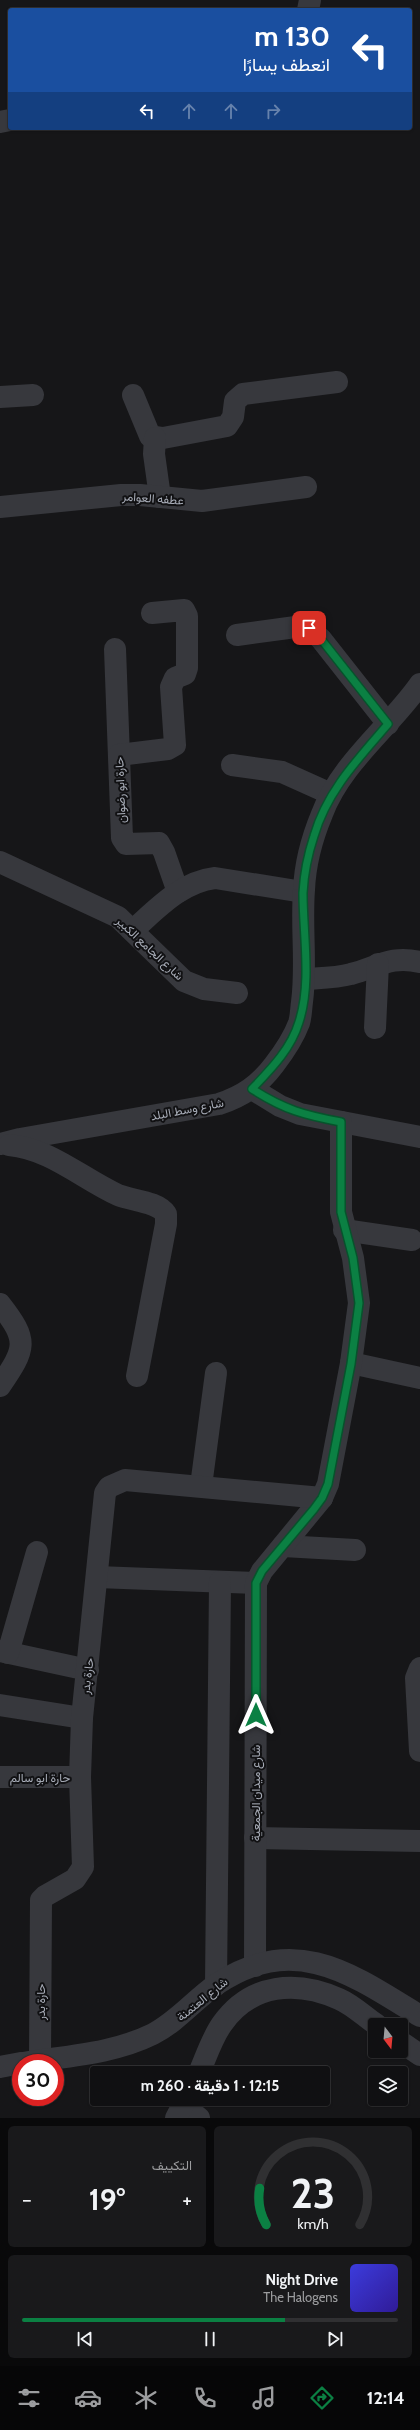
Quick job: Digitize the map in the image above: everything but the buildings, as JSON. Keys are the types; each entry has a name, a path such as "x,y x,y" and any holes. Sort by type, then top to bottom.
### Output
{"street":[{"path":"133,395 146,430 150,436 155,438 227,426 233,417 235,401 243,394 337,382"},
{"path":"0,397 33,395"},
{"path":"155,438 154,454 160,497"},
{"name":"عطفه العوامر","path":"0,507 121,495 202,501 306,487"},
{"path":"119,755 168,749 175,745 171,687 175,678 185,674 187,668 187,616 184,610 152,613"},
{"path":"237,635 303,626 309,628 321,639 388,724"},
{"name":"حارة ابو رضوان","path":"115,649 123,841 126,844 159,844 164,852 178,892"},
{"name":"شارع وسط البلد","path":"0,1144 20,1139 219,1104 236,1098 252,1089 288,1046 299,1022 305,979 303,892 305,871 314,836 331,794 388,724 412,706 420,684"},
{"path":"232,765 282,772 331,794"},
{"name":"شارع الجامع الكبير","path":"0,862 109,911 133,930 184,981 204,989 237,993"},
{"path":"133,930 178,892 195,883 215,878 303,892"},
{"path":"305,979 349,975 392,960 408,959 420,962"},
{"path":"375,1028 378,964"},
{"path":"252,1089 273,1103 290,1110 341,1122 420,1137"},
{"path":"97,1577 256,1583 262,1571 322,1498 328,1484 351,1364 359,1303 353,1258 344,1230 341,1212 341,1122"},
{"path":"0,1144 42,1152 118,1194 158,1207 166,1214 166,1224 137,1376"},
{"path":"344,1230 412,1240"},
{"path":"0,1304 16,1324 22,1347 19,1359 0,1386"},
{"path":"351,1364 420,1378"},
{"path":"201,1486 216,1373"},
{"name":"حارة بدر","path":"29,2054 40,1906 45,1896 75,1879 83,1867 80,1777 82,1718 88,1670 103,1502 109,1487 125,1480 322,1498"},
{"path":"283,1546 356,1550"},
{"path":"37,1552 4,1652 88,1670"},
{"path":"216,1985 220,1582"},
{"name":"شارع ميدان الجمعية","path":"256,1583 255,1838 263,1964 280,1987"},
{"path":"420,1668 416,1678 420,1738"},
{"path":"0,1705 82,1718"},
{"name":"حارة ابو سالم","path":"0,1778 80,1777"},
{"path":"255,1838 420,1841"},
{"name":"شارع العتمنة","path":"64,2056 118,2048 152,2034 174,2022 216,1985 235,1974 263,1964 298,1960 324,1964 349,1973 420,2016"},
{"path":"202,2066 222,2024 234,2011 247,2000 280,1987 306,1988 340,1999 368,2019"},
{"path":"408,2047 420,2055"},
{"name":"شارع العتمنة","path":"0,2067 12,2065"}],"route":[{"path":"256,1715 256,1583 258,1576 314,1509 322,1498 328,1484 351,1364 357,1328 359,1303 353,1258 344,1230 341,1212 341,1122 300,1114 273,1103 252,1089 272,1068 288,1046 299,1022 305,979 303,892 305,871 322,812 331,794 388,724 316,632 309,628"}]}
